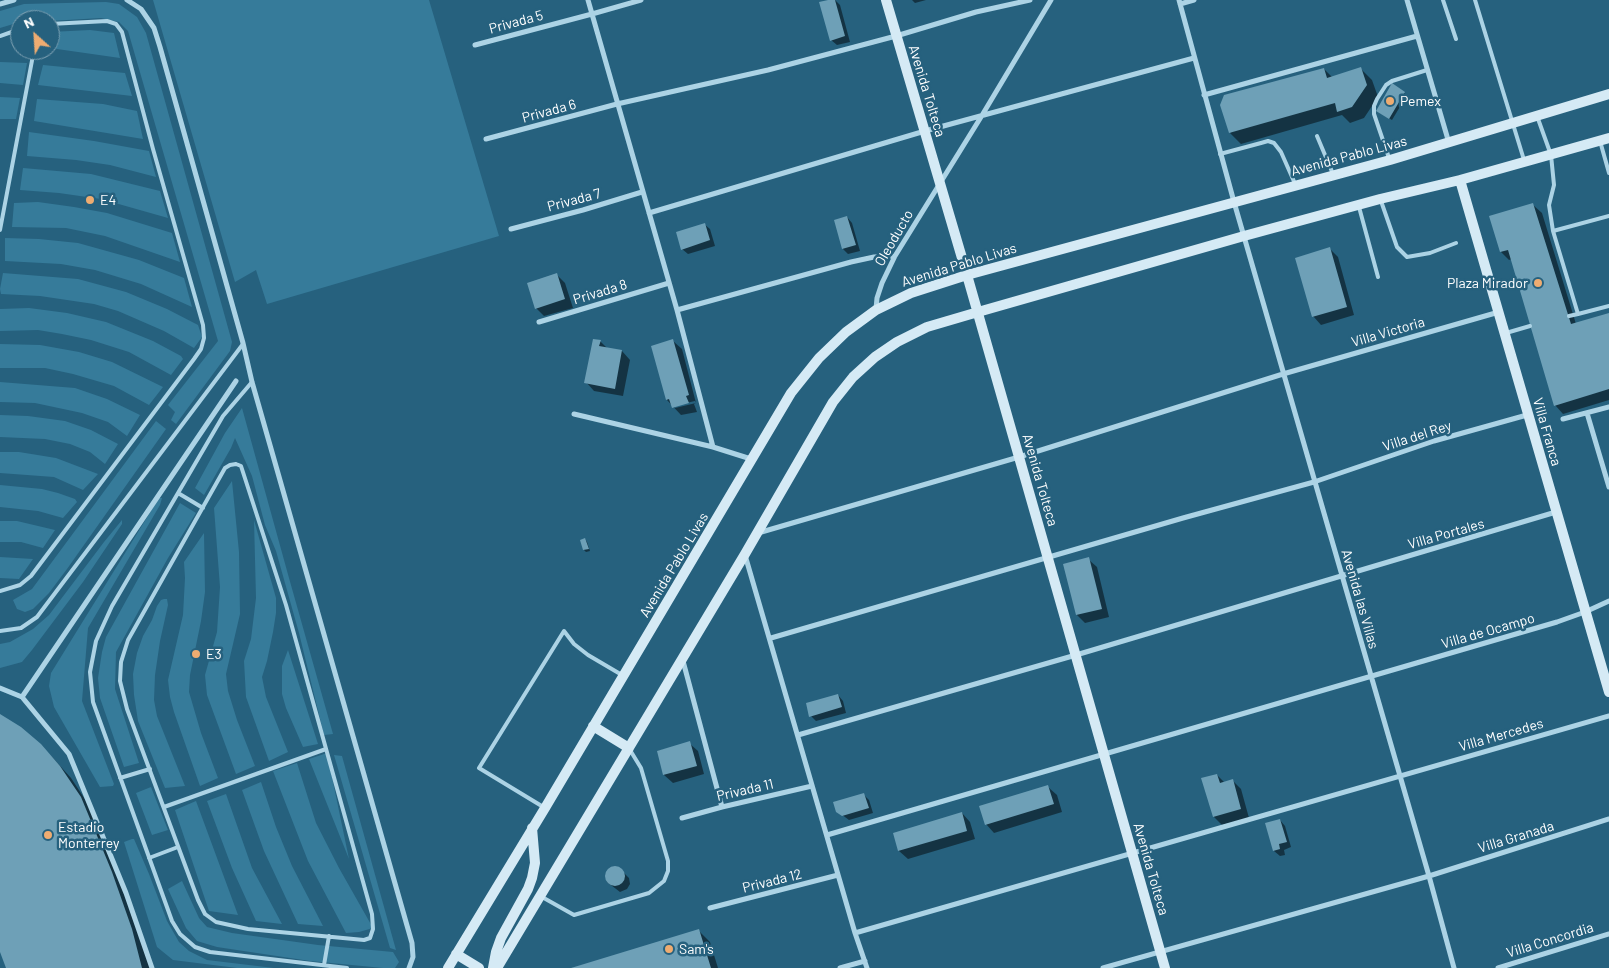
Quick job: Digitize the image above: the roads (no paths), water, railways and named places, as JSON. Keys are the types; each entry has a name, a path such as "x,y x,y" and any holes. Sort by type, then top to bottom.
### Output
{"main road":[{"name":"Avenida Tolteca","path":"886,0 978,312 1165,968"},
{"name":"Avenida Pablo Livas","path":"448,968 753,460 791,393 820,358 846,332 876,310 911,293 967,275 1334,176 1609,94"},
{"path":"497,968 758,533 833,402 853,377 875,357 897,342 927,327 1244,236 1380,199 1460,180 1604,140"},
{"name":"Villa Franca","path":"1460,180 1609,692"},
{"path":"593,726 629,748"},
{"path":"493,968 496,952 502,938 532,878 535,863 532,828"},
{"path":"456,954 479,968"}],"street":[{"path":"0,4 14,0"},
{"path":"127,0 141,9 154,28 243,343 252,382 412,943 413,957 408,968"},
{"path":"588,0 677,310 713,447"},
{"name":"Privada 5","path":"475,45 640,0"},
{"name":"Privada 6","path":"486,140 617,104 768,70 896,36 976,12 1030,0"},
{"name":"Oleoducto","path":"876,310 877,298 882,282 895,256 1051,0"},
{"path":"1194,0 1179,2 1244,236"},
{"path":"1407,0 1448,143"},
{"path":"1204,95 1417,36"},
{"path":"649,213 925,131 1194,58"},
{"name":"Privada 7","path":"512,229 642,192"},
{"name":"Avenida las Villas","path":"1244,236 1454,968"},
{"path":"677,310 851,262 874,257 895,256"},
{"name":"Privada 8","path":"539,322 669,283"},
{"name":"Villa Victoria","path":"758,533 1019,457 1283,374 1499,312"},
{"path":"22,697 236,381"},
{"path":"1563,419 1609,407"},
{"path":"1587,413 1609,487"},
{"path":"574,414 713,447 753,460"},
{"name":"Villa del Rey","path":"771,638 1183,518 1314,482 1434,441 1527,415"},
{"name":"Villa Portales","path":"798,735 1076,655 1556,512"},
{"path":"745,554 771,638 855,933 867,968"},
{"name":"Villa de Ocampo","path":"827,835 1557,622 1585,612 1609,600"},
{"path":"682,658 722,806"},
{"path":"0,688 22,697 69,754 126,893 152,968"},
{"name":"Villa Mercedes","path":"855,933 1609,716"},
{"name":"Privada 11","path":"682,818 722,806 812,786"},
{"name":"Villa Granada","path":"1103,968 1429,876 1609,819"},
{"name":"Privada 12","path":"710,908 838,875"},
{"name":"Villa Concordia","path":"1498,968 1609,934"},
{"path":"840,968 865,961"}],"lane":[{"path":"1444,0 1456,39"},
{"path":"1475,0 1524,162"},
{"path":"0,591 20,586 31,576 194,359 201,348 204,338 203,326 159,172 122,32 116,24 107,21 60,23"},
{"path":"0,230 32,60"},
{"path":"1390,160 1374,114 1374,106 1386,85 1392,81 1427,70"},
{"path":"1537,116 1551,155 1554,185 1549,205 1553,231 1578,314"},
{"path":"1317,136 1334,176"},
{"path":"1604,140 1609,173"},
{"path":"1220,154 1261,143 1268,142 1274,144 1281,152 1296,186"},
{"path":"1380,199 1396,246 1407,257 1430,253 1456,243"},
{"path":"1359,205 1378,277"},
{"path":"1553,231 1609,216"},
{"path":"1569,316 1609,306"},
{"path":"1504,333 1530,326"},
{"path":"0,631 21,628 37,617 243,343"},
{"path":"252,382 222,416 112,606 96,641 90,672 93,702 172,921 180,934 195,947 210,952 347,968"},
{"path":"236,464 241,466 286,605 326,749 372,914 373,928 370,938 364,940 248,929 216,922 205,914 198,900 127,709 120,681 121,662 128,640 225,468 230,465 236,464"},
{"path":"178,493 203,508"},
{"path":"545,808 479,768 564,631 574,644 588,655 623,676"},
{"path":"540,896 574,915 649,894 664,881 668,871 668,862 641,768 629,748"},
{"path":"164,807 326,749"},
{"path":"120,778 150,769"},
{"path":"149,858 178,847"},
{"path":"324,966 329,936"}],"place":[{"name":"Pemex","path":"1390,101"},
{"name":"E4","path":"90,200"},
{"name":"Plaza Mirador","path":"1538,283"},
{"name":"E3","path":"196,654"},
{"name":"Estadio Monterrey","path":"48,835"},
{"name":"Sam's","path":"669,949"}]}
